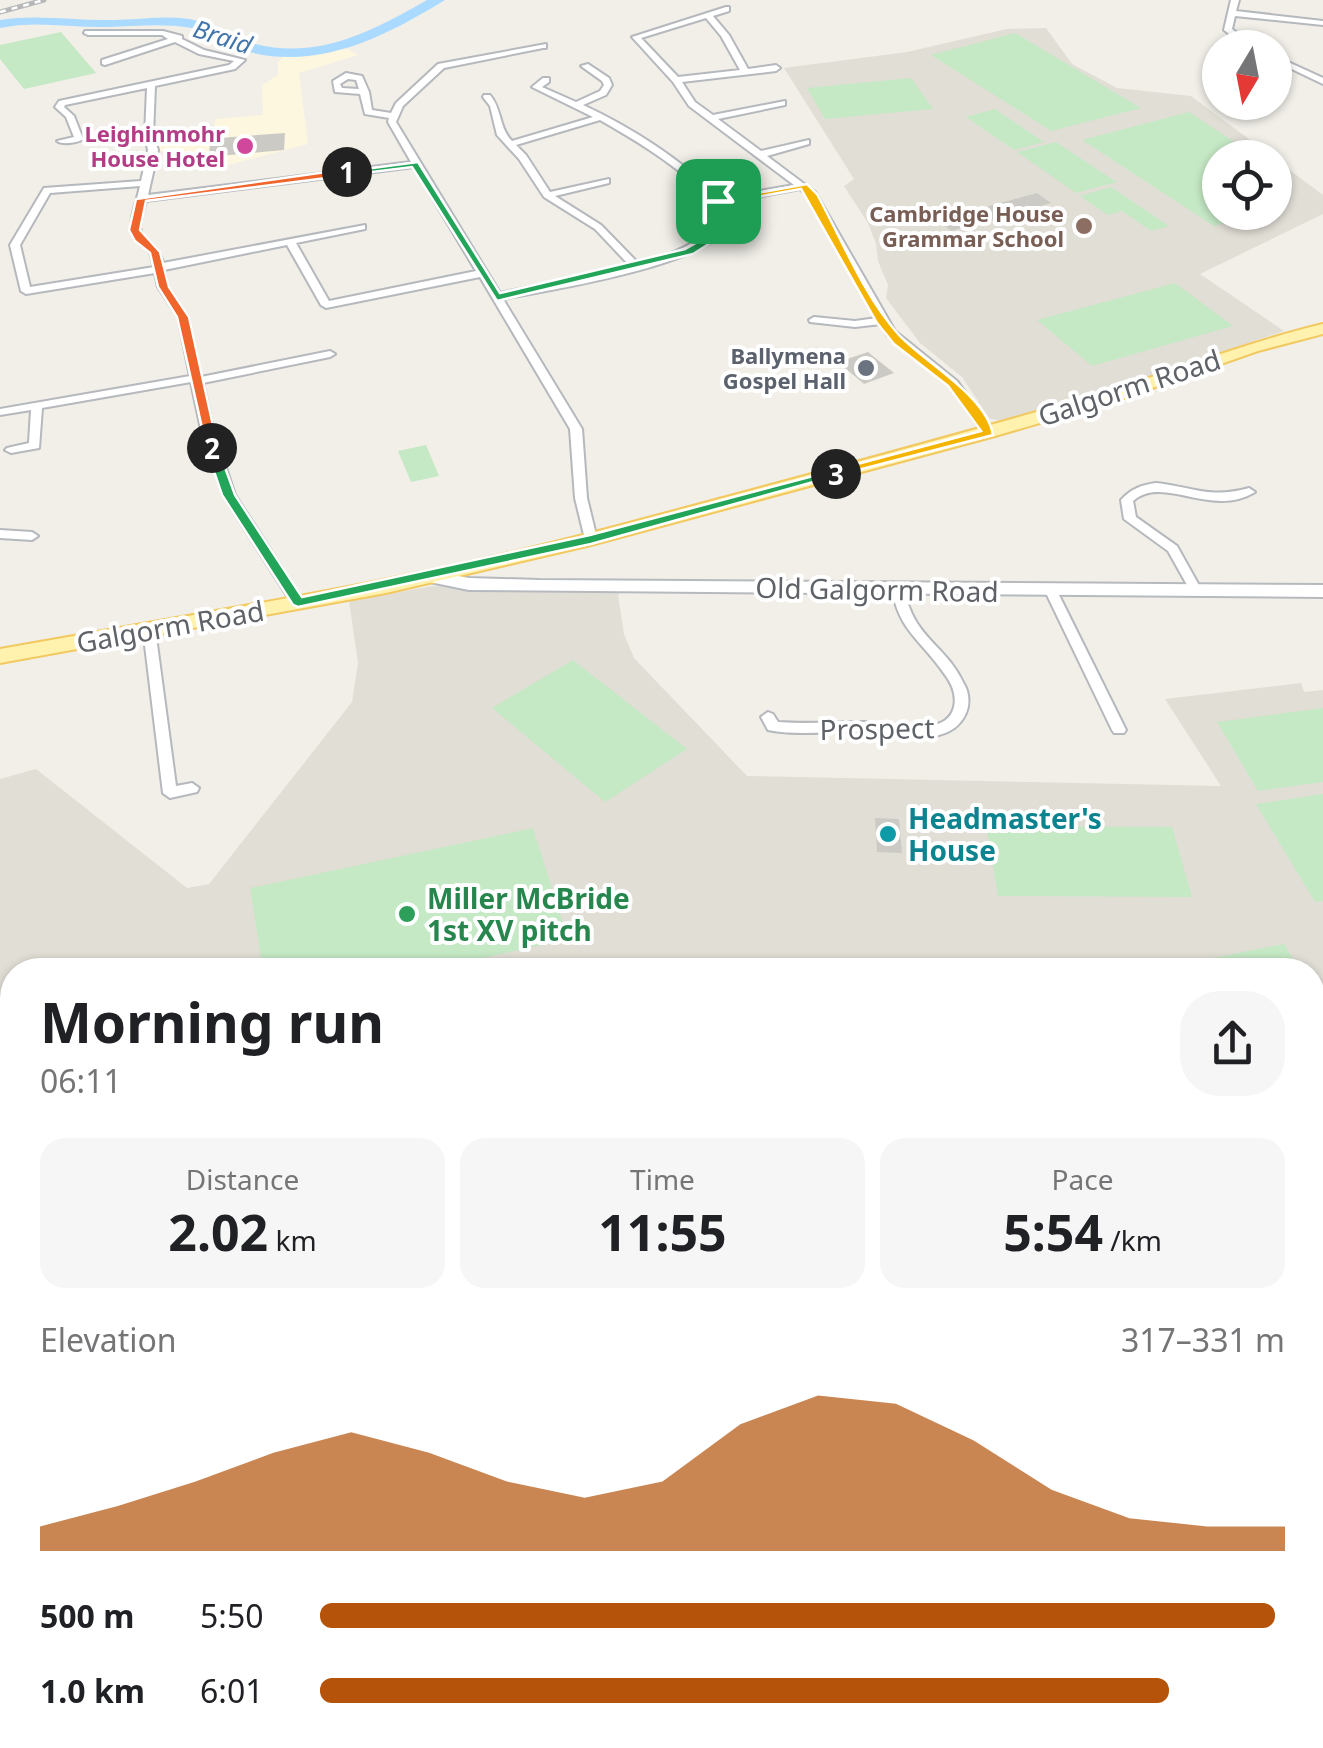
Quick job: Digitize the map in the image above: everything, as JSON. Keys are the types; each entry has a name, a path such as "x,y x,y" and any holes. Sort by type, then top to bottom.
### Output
{"main road":[{"name":"Galgorm Road","path":"0,656 432,576 591,540 988,432 1105,398 1252,347 1323,330"}],"street":[{"path":"1228,30 1235,0"},
{"path":"726,10 636,37 676,80 692,104 812,194 882,321 898,342 952,383 988,432"},
{"path":"1231,13 1320,23 1318,34"},
{"path":"707,14 725,35 744,72"},
{"path":"61,141 79,140 79,134 60,104 245,60 202,52 179,38 141,31 101,36 88,33"},
{"path":"109,59 179,38"},
{"path":"543,46 446,63 417,85 394,116 392,128 576,429 581,498 591,540"},
{"path":"576,105 603,93 608,86 606,80 585,66"},
{"path":"1292,66 1323,81"},
{"path":"676,80 776,68"},
{"path":"497,297 678,256 712,238 725,218 718,201 602,117 536,86 546,80"},
{"path":"151,83 153,150 135,230 139,239 155,252 163,287 183,317 215,458 229,495 298,602"},
{"path":"365,92 368,112 394,116"},
{"path":"487,97 494,105 499,132 528,164 547,195 598,227 636,266"},
{"path":"152,102 168,100"},
{"path":"712,118 782,103"},
{"path":"510,144 602,117"},
{"path":"762,154 806,142"},
{"path":"141,199 414,164"},
{"path":"547,195 606,181"},
{"path":"146,182 45,192 16,245 30,295 362,227"},
{"path":"718,201 803,186"},
{"path":"290,241 336,319"},
{"path":"326,304 482,273"},
{"path":"814,320 855,324 882,321"},
{"path":"0,412 330,354"},
{"path":"10,450 35,446 37,406"},
{"path":"1196,589 1172,549 1130,518 1127,500 1138,490 1153,487 1212,498 1249,492"},
{"path":"0,534 32,536"},
{"name":"Old Galgorm Road","path":"432,576 469,584 538,586 1323,591"},
{"name":"Prospect","path":"768,717 773,726 876,726 915,732 938,730 954,721 962,706 959,686 905,620 898,588"},
{"path":"1051,590 1118,730"},
{"path":"149,629 170,793 192,788"}],"shaded area":[{"name":"Cambridge House Grammar School","path":"1046,28 1072,64 1117,88 1191,96 1202,104 1202,120 1223,120 1250,140 1202,140 1202,230 1290,230 1200,274 1284,331 1106,391 998,420 990,419 962,377 920,343 886,298 888,285 876,244 868,223 844,186 854,179 784,68 907,52 1007,29"},
{"path":"347,49 358,55 299,73 308,144 228,165 181,151 157,151 156,134 213,131 216,119 263,115 262,85 278,75 278,62 285,55"},
{"name":"Cambridge House Grammar School","path":"1292,172 1323,195 1323,214 1292,229"},
{"path":"433,586 622,591 618,595 624,634 634,658 747,776 1221,786 1165,699 1301,683 1304,692 1323,690 1323,958 0,958 0,779 36,769 187,888 209,884 352,702 358,663 349,601"}],"green space":[{"path":"61,32 96,73 24,89 0,59 0,45"},
{"path":"1015,33 1141,108 1051,131 931,55"},
{"path":"911,78 933,109 825,119 807,88"},
{"path":"995,109 1044,142 1014,150 966,117"},
{"path":"1189,112 1231,140 1202,140 1202,218 1082,140"},
{"path":"1056,142 1117,182 1076,193 1017,152"},
{"path":"1111,187 1169,226 1151,231 1122,211 1108,215 1080,196"},
{"path":"1175,283 1233,326 1092,366 1037,320"},
{"path":"426,445 439,476 411,482 398,451"},
{"path":"573,660 687,749 605,802 492,708"},
{"path":"1323,708 1323,782 1258,791 1217,722"},
{"path":"1323,794 1323,901 1315,902 1256,804"},
{"path":"986,826 1172,827 1192,897 998,896"},
{"name":"Miller McBride 1st XV pitch","path":"533,828 568,939 484,958 261,958 250,888"},
{"path":"1284,944 1293,958 1213,958"}],"water":[{"name":"Braid","path":"427,0 445,0 376,37 302,57 249,52 182,26 40,24 0,28 0,20 14,18 177,18 205,23 255,44 301,48 366,32"}],"building":[{"name":"Leighinmohr House Hotel","path":"285,133 284,150 209,157 210,142 219,138"},
{"name":"Cambridge House Grammar School","path":"1037,193 1051,203 951,231 938,220"},
{"name":"Ballymena Gospel Hall","path":"868,352 894,373 864,384 838,362"},
{"name":"Headmaster's House","path":"875,818 899,819 902,853 877,852"}],"railway":[{"path":"0,12 44,0"}],"place":[{"name":"Leighinmohr House Hotel","path":"245,146"},
{"name":"Cambridge House Grammar School","path":"1084,226"},
{"name":"Ballymena Gospel Hall","path":"866,368"},
{"name":"Headmaster's House","path":"888,834"},
{"name":"Miller McBride 1st XV pitch","path":"407,914"}],"route":[{"path":"414,164 497,297 689,252 723,226 724,210 718,201 803,186 812,194 882,321 898,342 952,383 988,432 591,540 298,602 229,495 207,429 183,317 163,287 155,252 139,239 135,230 141,199 414,164"}]}
